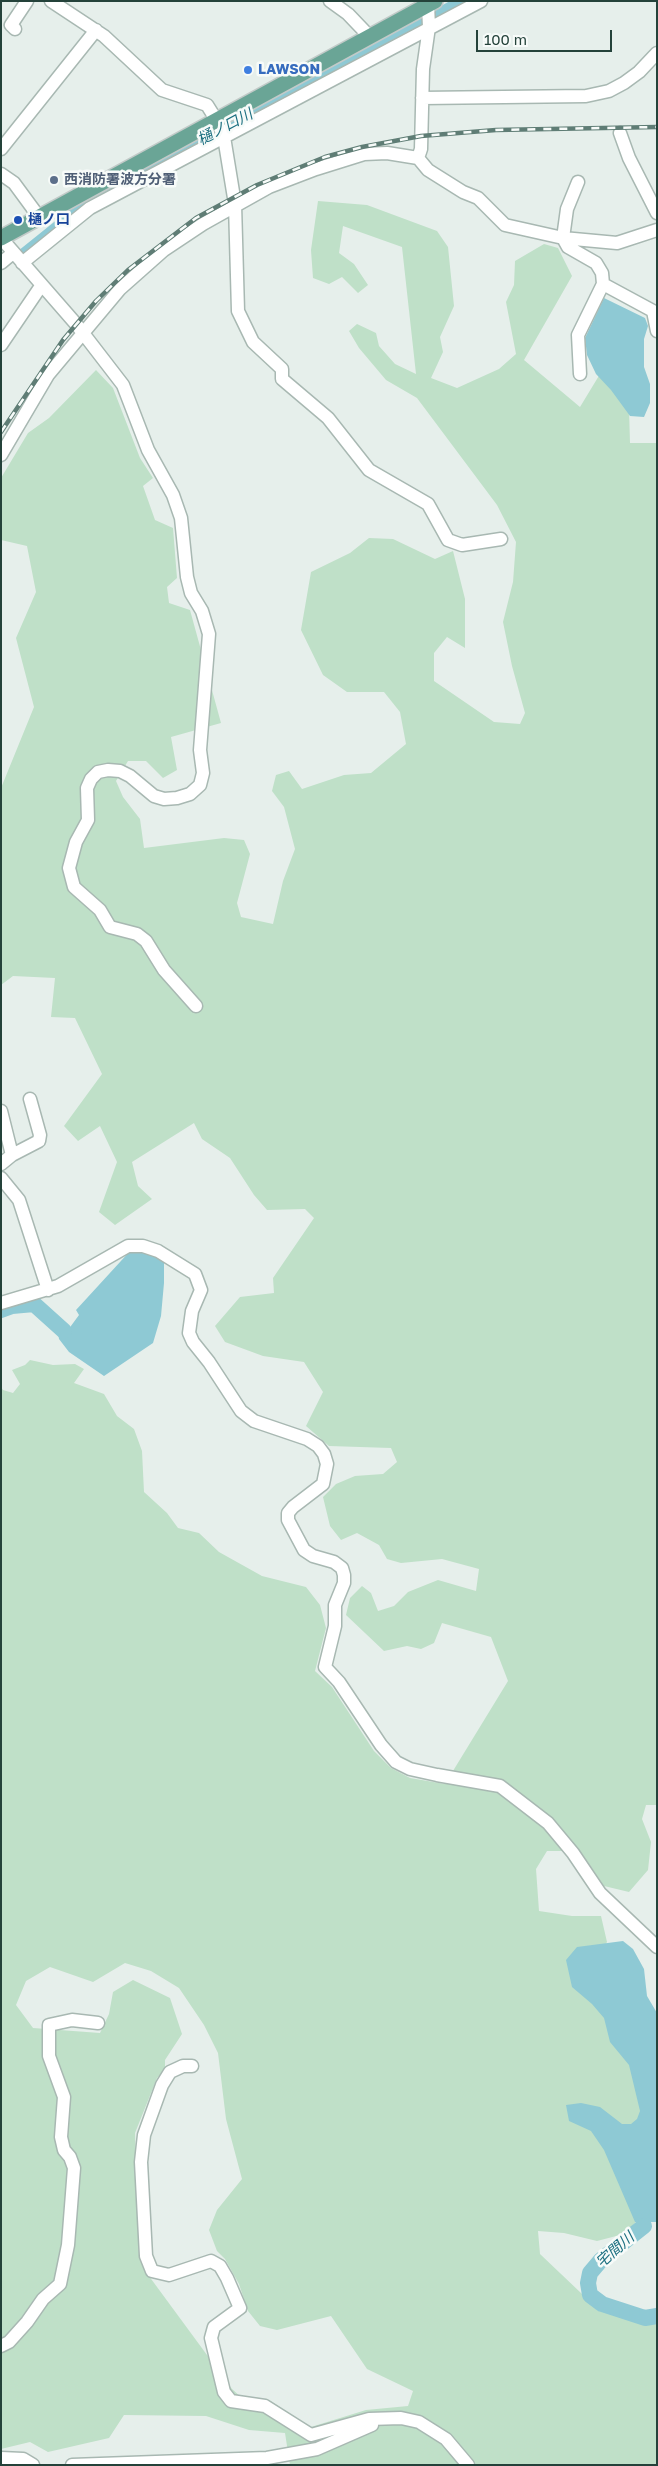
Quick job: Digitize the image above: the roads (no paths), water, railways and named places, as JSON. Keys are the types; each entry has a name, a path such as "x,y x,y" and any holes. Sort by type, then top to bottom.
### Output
{"main road":[{"path":"1,238 370,37 430,13"}],"street":[{"path":"14,29 11,25 27,1"},
{"path":"51,1 96,30 123,52 138,70 162,90 207,105 217,121 224,137 235,204 238,311 253,342 282,369 282,379 328,418 369,470 428,504 448,540 462,545 501,539"},
{"path":"330,1 348,14 370,37"},
{"path":"22,263 90,208 224,137 430,13 480,1"},
{"path":"418,158 421,149 423,69 430,13"},
{"path":"1,148 96,30"},
{"path":"422,98 586,96 609,91 624,83 639,72 657,53"},
{"path":"620,134 629,158 657,213"},
{"path":"1,454 48,375 120,288 157,256 235,204 309,172 364,154 387,153 418,158 428,170 463,192 478,198 505,225 563,238 617,243 657,230"},
{"path":"1,174 14,183 39,217"},
{"path":"578,182 567,209 563,238 568,247 596,263 602,273 603,284 578,335 580,374"},
{"path":"1,238 83,334 122,385 148,450 173,495 181,518 189,585 202,611 209,634 200,750 203,773 200,785 190,794 164,799 154,796 130,776 120,771 108,770 98,772 91,779 87,788 88,820 71,858 70,878 74,887 100,910 110,927 137,934 146,940 164,970 196,1006"},
{"path":"1,263 13,253"},
{"path":"603,284 653,311 657,331"},
{"path":"1,345 42,286"},
{"path":"1,1164 12,1155 39,1141 40,1135 30,1099"},
{"path":"1,1111 12,1155"},
{"path":"1,1178 19,1200 48,1290"},
{"path":"1,1304 48,1290 128,1246 143,1246 158,1251 195,1274 201,1290 192,1311 189,1333 193,1342 209,1362 241,1411 245,1416 254,1421 308,1439 318,1446 324,1454 327,1464 323,1484 293,1507 288,1513 288,1520 304,1550 313,1556 334,1562 342,1568 344,1575 344,1583 335,1605 335,1626 325,1668 339,1682 381,1745 396,1762 428,1773 500,1786 548,1823 573,1853 600,1893 657,1947"},
{"path":"1,2346 9,2342 28,2322 42,2300 60,2284 68,2245 74,2168 70,2157 64,2150 61,2137 64,2098 49,2056 50,2025 72,2020 98,2023"},
{"path":"192,2066 183,2066 170,2072 162,2085 144,2135 141,2162 146,2256 152,2271 169,2275 211,2262 220,2266 227,2278 240,2308 214,2326 211,2338 224,2392 231,2401 266,2406 311,2435 369,2419 410,2420 433,2429 446,2439 468,2465"},
{"path":"72,2465 276,2456 317,2449 384,2420"},
{"path":"1,2458 23,2459 33,2465"}],"water":[{"path":"450,1 474,1 148,176 25,259 18,251 74,206"},
{"path":"604,298 645,318 648,326 644,339 644,367 650,384 650,403 644,417 630,416 611,390 596,374 587,355 585,338"},
{"path":"131,1250 146,1251 164,1261 161,1316 153,1343 104,1376 69,1352 59,1339 58,1333 64,1326 68,1330 79,1315 76,1310"},
{"path":"623,1941 633,1949 644,1969 647,1996 657,2013 657,2222 635,2222 604,2150 591,2131 569,2121 566,2105 581,2103 600,2107 622,2124 631,2124 637,2119 640,2111 629,2065 610,2042 604,2018 592,2004 572,1987 566,1960 577,1947"}],"waterway":[{"name":"樋ノ口川","path":"1,1310 12,1306 34,1304 64,1331"},
{"name":"宅間川","path":"644,2226 601,2260 590,2273 588,2283 590,2295 602,2304 645,2318 657,2316"}],"railway":[{"path":"1,432 63,340 96,301 128,270 196,218 257,185 325,157 362,147 421,136 496,130 657,127"}],"place":[{"name":"LAWSON","path":"248,70"},
{"name":"西消防署波方分署","path":"54,180"},
{"name":"樋ノ口","path":"18,220"}]}
